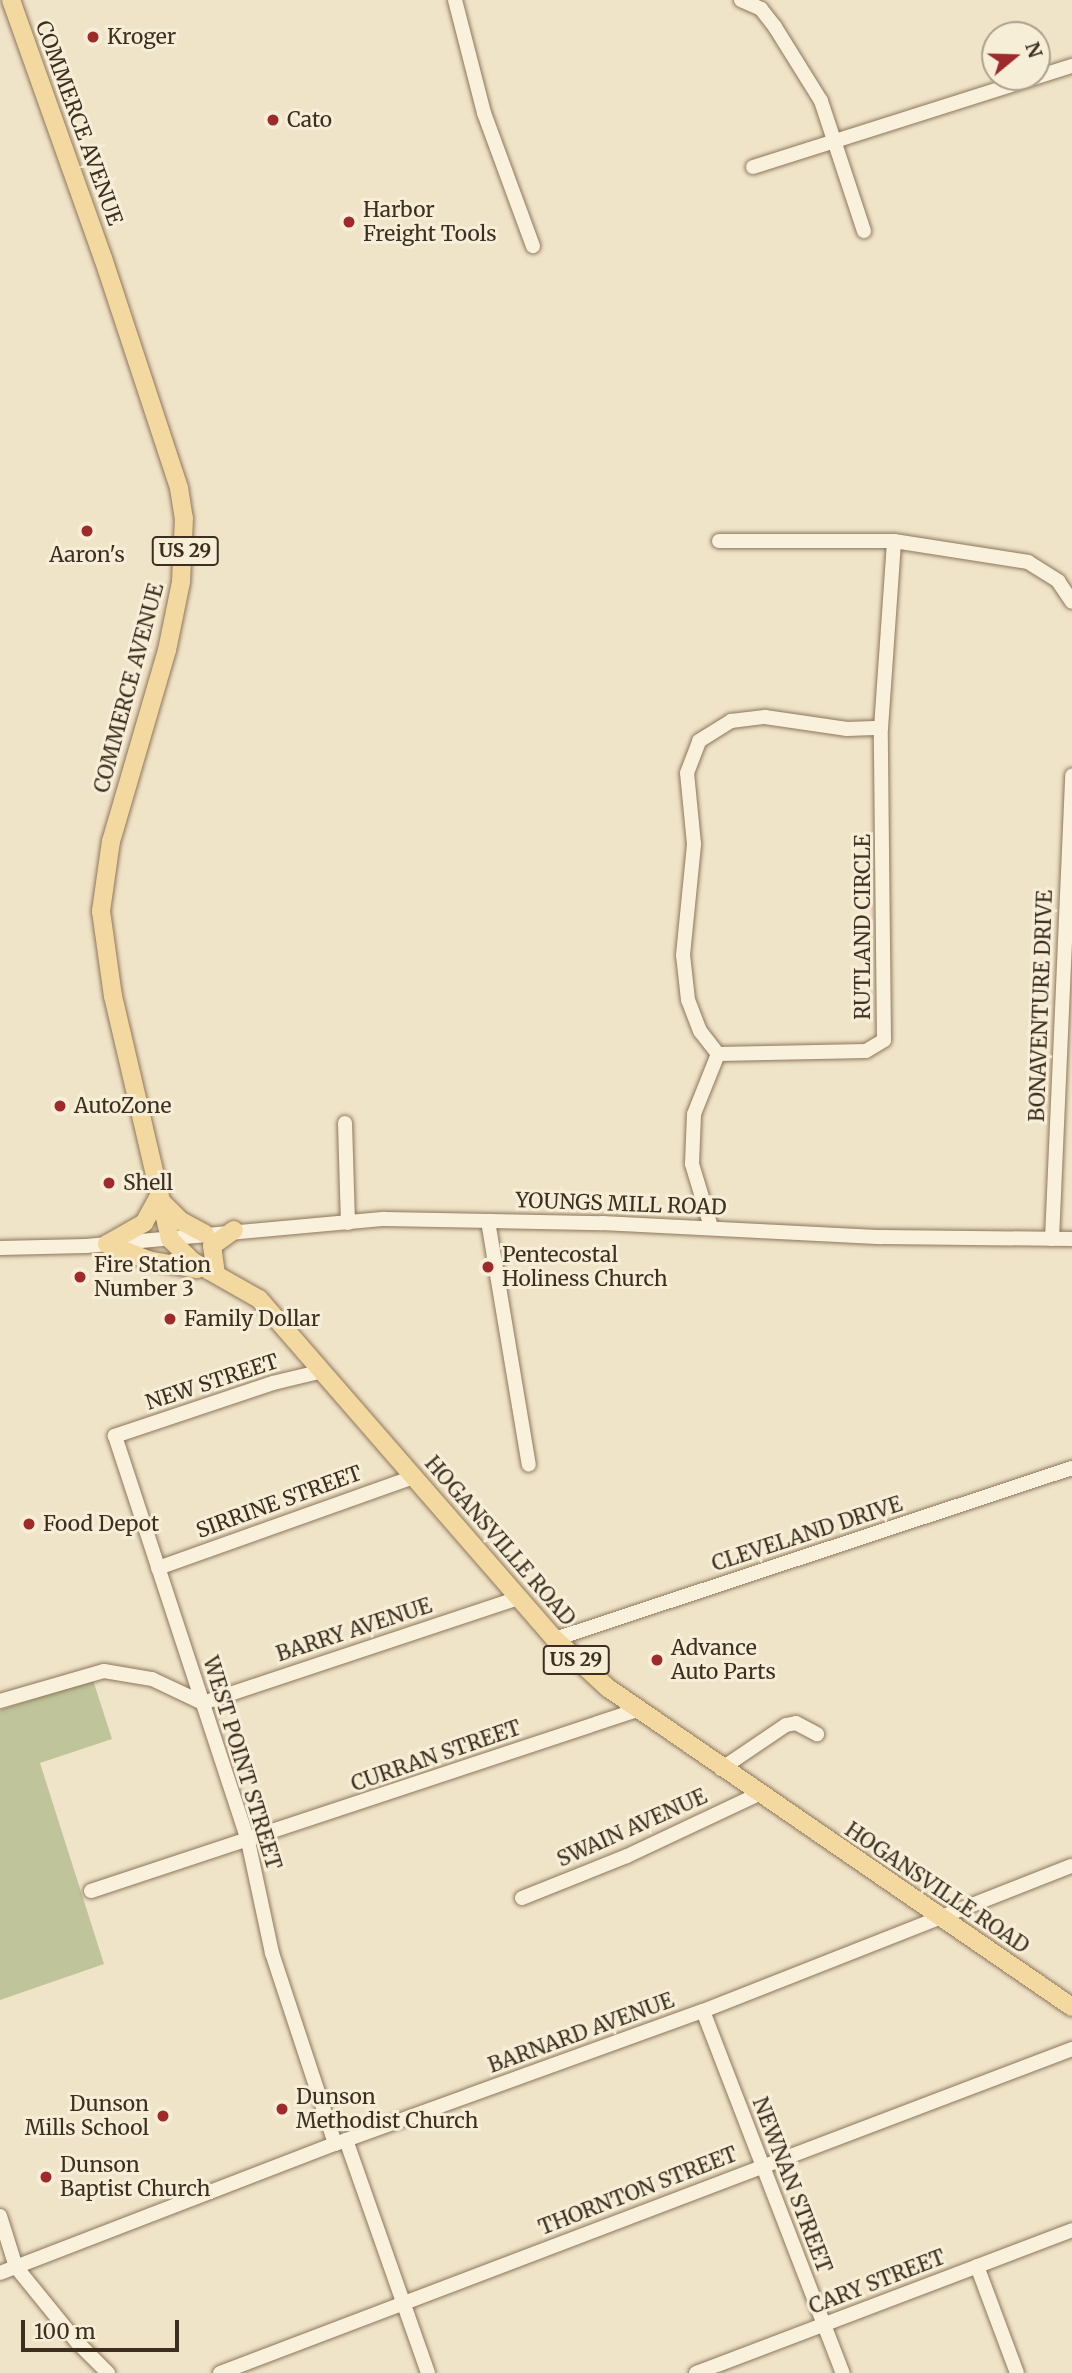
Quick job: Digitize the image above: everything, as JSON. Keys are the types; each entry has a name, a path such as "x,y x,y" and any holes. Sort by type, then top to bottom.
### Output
{"main road":[{"name":"COMMERCE AVENUE","path":"11,0 103,257 179,488 184,517 186,543 178,599 111,841 101,911 113,996 158,1198 170,1239"},
{"path":"107,1244 144,1223 158,1198 181,1221 205,1234"},
{"path":"107,1244 148,1260 216,1273 212,1246 234,1230"},
{"name":"HOGANSVILLE ROAD","path":"170,1239 177,1250 259,1299 555,1639 637,1710 1072,2007"}],"street":[{"path":"455,0 484,113 533,246"},
{"path":"741,0 761,9 821,101 864,231"},
{"path":"754,167 1072,66"},
{"path":"719,541 894,541 1028,562 1045,569 1072,602"},
{"name":"RUTLAND CIRCLE","path":"718,1054 866,1051 884,1040 881,728 894,541"},
{"path":"711,1227 694,1180 693,1127 718,1054 700,1031 688,1000 683,956 694,844 687,773 699,741 719,726 765,717 847,729 881,728"},
{"name":"BONAVENTURE DRIVE","path":"1052,1239 1072,775"},
{"path":"345,1123 348,1223"},
{"name":"YOUNGS MILL ROAD","path":"170,1239 234,1230 385,1219 711,1227 881,1237 1072,1239"},
{"path":"488,1222 529,1465"},
{"path":"0,1248 170,1239"},
{"name":"NEW STREET","path":"114,1436 272,1383 323,1371"},
{"name":"WEST POINT STREET","path":"114,1436 248,1841 272,1953 428,2373"},
{"name":"CLEVELAND DRIVE","path":"555,1639 1072,1468"},
{"name":"SIRRINE STREET","path":"158,1568 414,1477"},
{"name":"BARRY AVENUE","path":"203,1703 519,1598"},
{"path":"0,1701 104,1671 152,1679 203,1703"},
{"name":"CURRAN STREET","path":"91,1891 637,1710"},
{"path":"721,1769 786,1725 796,1723 817,1734"},
{"name":"SWAIN AVENUE","path":"522,1898 627,1856 759,1794"},
{"name":"BARNARD AVENUE","path":"0,2273 340,2142 704,2011 1072,1866"},
{"name":"NEWNAN STREET","path":"704,2011 823,2325 844,2373"},
{"name":"THORNTON STREET","path":"220,2373 1072,2049"},
{"path":"0,2216 16,2267 76,2342 108,2373"},
{"name":"CARY STREET","path":"696,2373 1072,2231"},
{"path":"977,2266 1017,2373"}],"green space":[{"path":"93,1680 112,1739 40,1763 104,1964 0,2000 0,1710"}],"place":[{"name":"Kroger","path":"93,37"},
{"name":"Cato","path":"273,120"},
{"name":"Harbor Freight Tools","path":"349,222"},
{"name":"Aaron's","path":"87,531"},
{"name":"AutoZone","path":"60,1106"},
{"name":"Shell","path":"109,1183"},
{"name":"Pentecostal Holiness Church","path":"488,1267"},
{"name":"Fire Station Number 3","path":"80,1277"},
{"name":"Family Dollar","path":"170,1319"},
{"name":"Food Depot","path":"29,1524"},
{"name":"Advance Auto Parts","path":"657,1660"},
{"name":"Dunson Methodist Church","path":"282,2109"},
{"name":"Dunson Mills School","path":"163,2116"},
{"name":"Dunson Baptist Church","path":"46,2177"}]}
